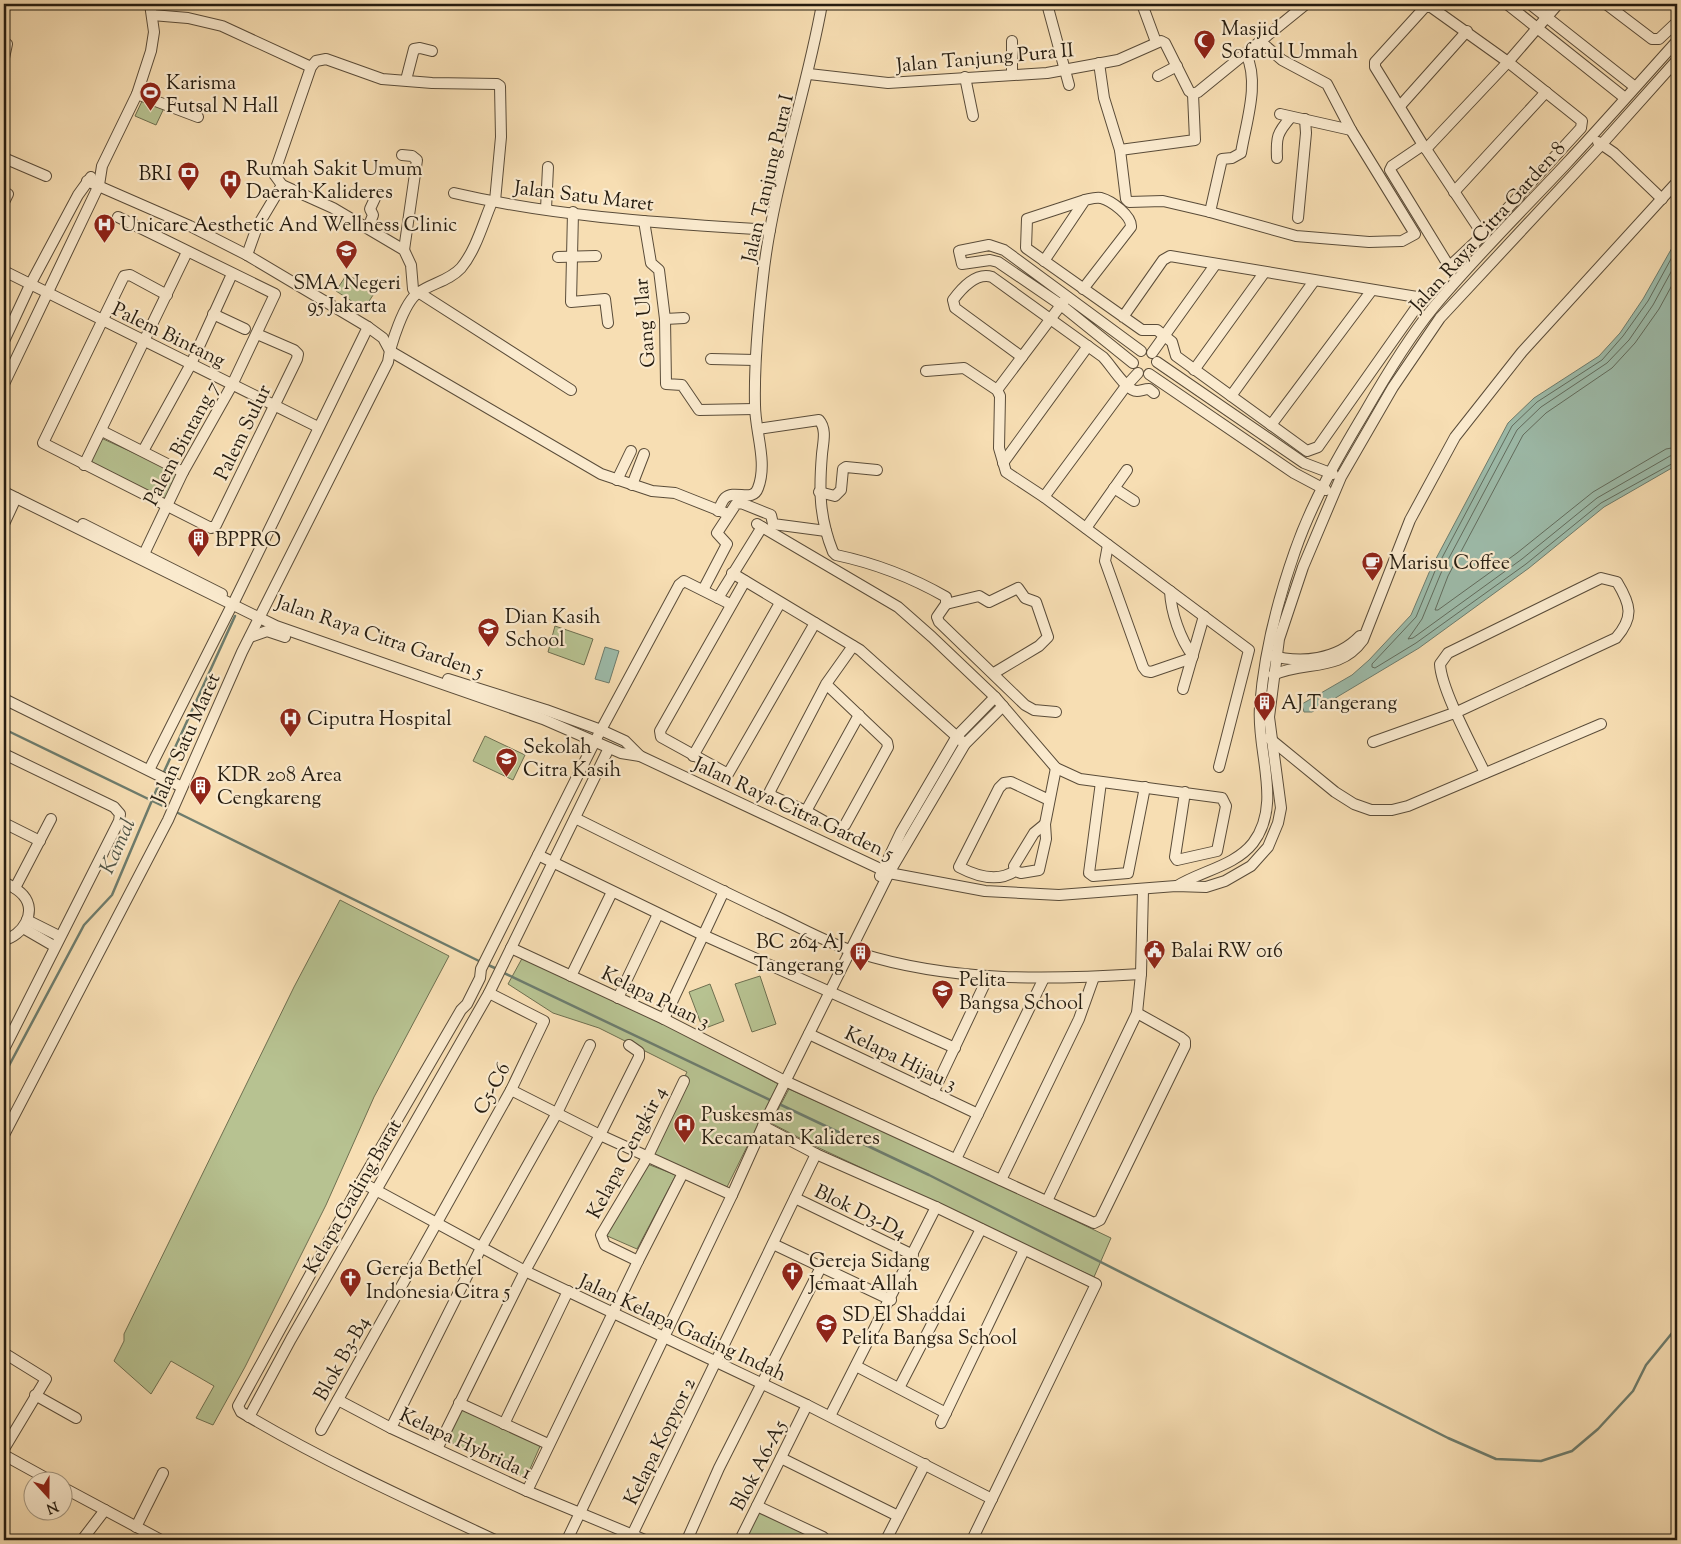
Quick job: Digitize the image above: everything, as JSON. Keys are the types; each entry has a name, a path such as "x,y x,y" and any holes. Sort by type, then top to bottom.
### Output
{"street":[{"path":"4,384 99,185 102,166 137,94 151,52 154,32 150,4"},
{"name":"Jalan Tanjung Pura I","path":"723,513 727,496 732,494 752,495 758,489 761,452 755,409 754,360 770,230 809,74 822,4"},
{"path":"1047,4 1069,85"},
{"path":"1120,150 1195,140 1193,94 1189,91 1165,43 1156,42 1142,4"},
{"path":"1193,94 1246,54 1306,4"},
{"path":"1507,4 1625,98"},
{"path":"1530,4 1635,87"},
{"path":"1483,235 1425,147 1375,67 1375,62 1425,7 1431,7 1467,31 1508,62 1582,120 1583,124 1483,235 1457,262 1447,263 1390,170 1392,166 1425,147 1508,62 1558,4"},
{"path":"1606,4 1619,8 1652,39 1659,39 1669,32 1677,22"},
{"path":"152,15 188,18 222,26 311,67"},
{"path":"1400,106 1467,31"},
{"path":"1012,41 1012,74"},
{"name":"Jalan Raya Citra Garden 8","path":"1176,886 1195,875 1232,861 1251,846 1258,835 1267,795 1265,737 1273,675 1268,638 1296,549 1322,488 1383,381 1431,310 1677,41"},
{"name":"Jalan Tanjung Pura II","path":"809,74 888,82 1048,73 1118,60 1156,42"},
{"path":"1099,63 1104,98 1120,150 1126,199 1129,202 1163,202 1210,212 1296,236 1369,242 1402,241 1415,234 1351,130 1327,84 1282,60 1261,42"},
{"path":"4,58 7,44"},
{"path":"406,80 414,50 420,48 432,51"},
{"path":"1210,212 1222,159 1232,158 1241,153 1253,87 1252,70 1246,54"},
{"path":"404,250 310,196 282,185 273,172 311,67 316,61 326,59 382,79 432,84 500,86 502,137 493,202 454,193"},
{"name":"Jalan Raya Citra Garden 8","path":"1176,886 1206,887 1225,881 1251,866 1268,847 1278,823 1281,808 1259,708 1271,656 1303,567 1341,477 1393,387 1440,318 1604,147 1677,60"},
{"path":"1158,76 1177,66"},
{"path":"1605,82 1615,71"},
{"path":"965,77 973,116"},
{"path":"1454,192 1546,92"},
{"path":"137,94 198,117"},
{"path":"1280,114 1346,131 1351,130"},
{"path":"1277,158 1276,139 1278,132 1291,117"},
{"path":"1298,218 1306,133 1305,119"},
{"path":"1592,136 1614,153 1662,200"},
{"path":"402,155 412,156 417,160 404,250 411,265 413,289 571,390"},
{"path":"4,158 46,176"},
{"path":"4,341 30,285 87,181 102,166"},
{"path":"546,209 548,167"},
{"path":"87,181 190,226 247,255 368,327 383,338 390,351 601,474 652,491 675,493 723,513"},
{"path":"1273,675 1287,669 1324,665 1344,658 1355,651 1363,640 1410,520 1455,437 1522,352 1677,182"},
{"path":"247,255 257,227 282,185"},
{"path":"368,228 373,215 370,209 376,196"},
{"path":"1084,289 1131,227 1128,216 1104,199 1085,200 1027,219 1026,248 1123,317 1142,330 1156,330 1172,342 1176,356 1307,451 1316,450 1424,298 1168,257 1123,317"},
{"path":"1044,261 1085,200"},
{"name":"Jalan Satu Maret","path":"4,1135 168,820 175,804 179,785 250,637 265,615 388,362 390,351 410,300 417,293 447,279 461,268 472,250 493,202 644,221 770,230"},
{"path":"573,212 571,302 605,299 608,323"},
{"path":"118,217 232,274 191,364 143,452"},
{"name":"Gang Ular","path":"644,221 651,263 659,270 665,319 666,384 682,385 699,410 755,409"},
{"path":"1152,352 1141,351 1004,250 989,245 960,251 962,264 990,260 998,262 1061,305 1136,368 1149,374 1294,473 1334,494"},
{"path":"84,465 187,252"},
{"path":"558,257 596,256"},
{"path":"1152,352 1215,265"},
{"name":"Palem Bintang","path":"4,271 46,294 103,320 318,427"},
{"path":"1194,370 1264,273"},
{"path":"167,295 127,274 43,443 168,506"},
{"name":"Palem Bintang 7","path":"144,554 184,472 232,384 275,294 232,274"},
{"path":"1022,357 955,308 953,300 964,285 986,275 992,276 1115,368 1126,386 1134,391 1148,389 1154,393"},
{"path":"1231,396 1314,281"},
{"path":"1271,425 1372,290"},
{"path":"997,390 1068,296"},
{"path":"213,314 245,329"},
{"path":"665,319 684,318"},
{"path":"154,773 318,427 368,327"},
{"name":"Palem Sulur","path":"168,506 211,528 214,527 297,359 297,352 257,334"},
{"path":"1003,463 1088,346"},
{"path":"1044,497 1126,386 1136,368 1135,356 1141,351"},
{"path":"1152,352 1157,362 1304,463 1341,477"},
{"path":"711,359 754,360"},
{"path":"1149,374 1155,369 1157,362"},
{"path":"926,371 964,368 997,390 1000,396 999,448 1006,472 1044,497 1249,650 1218,767"},
{"path":"758,429 819,420 822,423 824,437 819,492 832,552 836,555 866,561 924,584 946,597 946,604 939,613 939,622 1025,705 1034,710 1056,712"},
{"path":"102,431 184,472"},
{"path":"617,480 631,451"},
{"path":"632,485 644,454"},
{"path":"819,492 835,496 840,490 843,469 846,467 877,470"},
{"path":"1086,528 1127,470"},
{"name":"Jalan Raya Citra Garden 5","path":"4,485 144,554 234,603"},
{"path":"1114,488 1134,501"},
{"name":"Jalan Raya Citra Garden 5","path":"4,492 234,603 360,655 543,719 609,748 626,754 640,756 886,871 985,891 1059,895 1144,890 1176,886"},
{"path":"4,524 16,498"},
{"path":"703,590 727,544 717,534 723,513 734,505 741,503 771,514 773,524 826,531"},
{"path":"718,598 759,525 898,608 932,636 1004,706 1056,768 1080,779 1185,792 1222,798 1226,806 1217,851 1175,859 1185,792"},
{"path":"1108,545 1105,561 1142,667 1150,672 1193,657"},
{"path":"732,573 867,656 965,744"},
{"path":"1372,742 1457,712 1616,638 1626,626 1629,612 1626,596 1617,582 1601,578 1448,653 1440,664 1440,672 1457,712 1485,773"},
{"path":"495,1540 388,1490 249,1417 239,1409 240,1400 361,1182 460,1010 467,1004 480,978 480,971 491,947 595,741 681,582 684,581 730,604"},
{"path":"745,581 730,604 660,731 661,737 728,774 732,771 814,623"},
{"path":"946,604 979,596 989,602 1017,588 1025,598 1036,602 1048,637 1039,646 994,673"},
{"path":"1170,591 1171,604 1186,646 1193,657"},
{"path":"693,756 780,603"},
{"name":"Jalan Raya Citra Garden 5","path":"265,615 279,624 546,710 601,730 625,741 640,756"},
{"path":"1183,689 1204,616"},
{"path":"1271,656 1302,660 1326,657 1341,651 1367,627"},
{"path":"250,637 267,631 353,658 360,655"},
{"path":"826,684 887,742 888,751 843,828 838,829 806,811 772,796 770,790 826,684 853,646"},
{"path":"567,1540 732,1195 763,1126 851,951 866,916 865,911 957,736 995,697"},
{"path":"4,699 179,785"},
{"path":"905,834 965,744 1004,706"},
{"path":"806,811 859,715"},
{"path":"1265,737 1335,792 1354,804 1371,810 1392,810 1408,806 1601,724"},
{"name":"Kelapa Gading Barat","path":"249,1417 376,1190 490,993 609,748"},
{"path":"4,754 114,807 120,814 119,821 54,946 4,1049"},
{"path":"1050,800 1011,782 1004,783 999,788 958,864 962,869 984,877 1003,877 1015,871 1021,873 1039,870 1046,839 1045,824 1050,800 1056,768"},
{"path":"1102,782 1090,876 1128,873 1145,787"},
{"path":"574,818 851,951 914,966 988,977 1044,978 1141,974"},
{"path":"15,888 51,819"},
{"path":"4,823 40,841"},
{"path":"1015,871 1014,866 1034,833 1045,824"},
{"path":"538,855 703,935 955,1048"},
{"path":"4,882 15,888 27,901 25,924 16,935 4,940"},
{"path":"1047,1202 1137,1013 1141,974 1144,890"},
{"path":"664,1019 724,891"},
{"path":"571,976 612,892"},
{"path":"618,998 658,914"},
{"path":"25,924 60,936"},
{"path":"25,924 54,946"},
{"name":"Kelapa Puan 3","path":"509,953 571,976 664,1019 785,1081 1094,1223 1100,1220 1185,1046 1185,1041 1180,1037 1137,1013"},
{"path":"933,1093 988,977"},
{"path":"1001,1180 1079,1020 1094,977"},
{"path":"956,1160 1044,978"},
{"name":"C5-C6","path":"436,1224 511,1090 544,1020 490,993"},
{"name":"Kelapa Hijau 3","path":"808,1034 978,1114"},
{"path":"391,1428 481,1248 557,1113 590,1045"},
{"path":"436,1449 524,1271 600,1134 639,1057 637,1049 629,1045"},
{"name":"Kelapa Cengkir 4","path":"638,1261 605,1245 601,1235 648,1156 684,1081"},
{"path":"511,1090 600,1134 732,1195"},
{"path":"763,1126 816,1154 936,1207 1096,1284 972,1540"},
{"name":"Kelapa Kopyor 2","path":"632,1535 816,1154"},
{"path":"527,1491 548,1444 683,1173"},
{"name":"Jalan Kelapa Gading Indah","path":"361,1182 524,1271 830,1416 992,1499"},
{"name":"Blok D3-D4","path":"795,1198 913,1255"},
{"path":"830,1416 891,1300 936,1207"},
{"name":"Blok B3-B4","path":"321,1430 436,1224"},
{"path":"899,1388 981,1228"},
{"path":"773,1244 891,1300"},
{"path":"941,1423 1024,1250"},
{"path":"686,1540 761,1383 820,1267"},
{"path":"504,1424 568,1291"},
{"path":"4,1353 46,1379 4,1449"},
{"path":"856,1366 946,1413"},
{"path":"35,1396 76,1418"},
{"name":"Kelapa Hybrida 1","path":"338,1400 391,1428 527,1491 645,1540"},
{"path":"459,1403 548,1444"},
{"name":"Blok A6-A5","path":"740,1540 808,1406"},
{"path":"4,1455 35,1472"},
{"path":"781,1458 898,1516"},
{"path":"886,1540 926,1464"},
{"path":"136,1527 164,1473"},
{"path":"72,1492 161,1540"},
{"path":"758,1506 826,1540"},
{"path":"82,1540 105,1510"}],"green space":[{"name":"Karisma Futsal N Hall","path":"143,99 164,108 156,125 135,116"},
{"path":"347,274 375,292 364,309 336,291"},
{"path":"101,438 178,473 166,500 88,460"},
{"path":"555,626 593,639 584,665 548,652"},
{"path":"485,736 525,755 513,780 473,761"},
{"path":"340,900 449,956 374,1097 326,1205 245,1367 213,1425 196,1418 214,1386 171,1361 151,1394 114,1361 124,1341 124,1334 294,987"},
{"path":"525,953 616,997 778,1084 727,1187 647,1153 687,1072 599,1028 553,1013 508,984"},
{"path":"760,976 776,1024 752,1032 735,984"},
{"path":"710,984 724,1021 703,1029 689,992"},
{"path":"789,1089 954,1163 1111,1238 1094,1277 815,1146 771,1123"},
{"path":"642,1162 676,1175 637,1249 605,1235"},
{"path":"454,1405 541,1444 526,1478 440,1437"},
{"path":"759,1511 820,1540 744,1540"}],"water":[{"path":"1677,239 1677,465 1604,507 1529,568 1419,648 1312,712 1304,712 1302,704 1352,675 1369,660 1411,615 1431,568 1508,423 1534,398 1599,356 1620,333 1643,299"},
{"path":"605,647 619,651 609,683 595,679"}],"waterway":[{"name":"Kamal","path":"163,774 235,616"},
{"path":"4,729 169,809"},
{"name":"Kamal","path":"4,1075 84,925 112,895 161,779"},
{"path":"174,811 481,962"},
{"path":"486,964 497,969"},
{"path":"502,972 772,1101"},
{"path":"777,1103 929,1175 1448,1438 1496,1459 1541,1461 1572,1451 1598,1429 1633,1391 1646,1365 1677,1327"}],"place":[{"name":"Masjid Sofatul Ummah","path":"1205,59"},
{"name":"Karisma Futsal N Hall","path":"150,112"},
{"name":"BRI","path":"188,192"},
{"name":"Rumah Sakit Umum Daerah Kalideres","path":"230,199"},
{"name":"Unicare Aesthetic And Wellness Clinic","path":"104,243"},
{"name":"SMA Negeri 95 Jakarta","path":"347,269"},
{"name":"BPPRO","path":"199,558"},
{"name":"Marisu Coffee","path":"1373,581"},
{"name":"Dian Kasih School","path":"489,647"},
{"name":"AJ Tangerang","path":"1265,721"},
{"name":"Ciputra Hospital","path":"291,737"},
{"name":"Sekolah Citra Kasih","path":"507,777"},
{"name":"KDR 208 Area Cengkareng","path":"201,805"},
{"name":"Balai RW 016","path":"1155,969"},
{"name":"BC 264 AJ Tangerang","path":"860,972"},
{"name":"Pelita Bangsa School","path":"943,1010"},
{"name":"Puskesmas Kecamatan Kalideres","path":"685,1144"},
{"name":"Gereja Sidang Jemaat Allah","path":"793,1291"},
{"name":"Gereja Bethel Indonesia Citra 5","path":"350,1298"},
{"name":"SD El Shaddai Pelita Bangsa School","path":"826,1344"}]}
